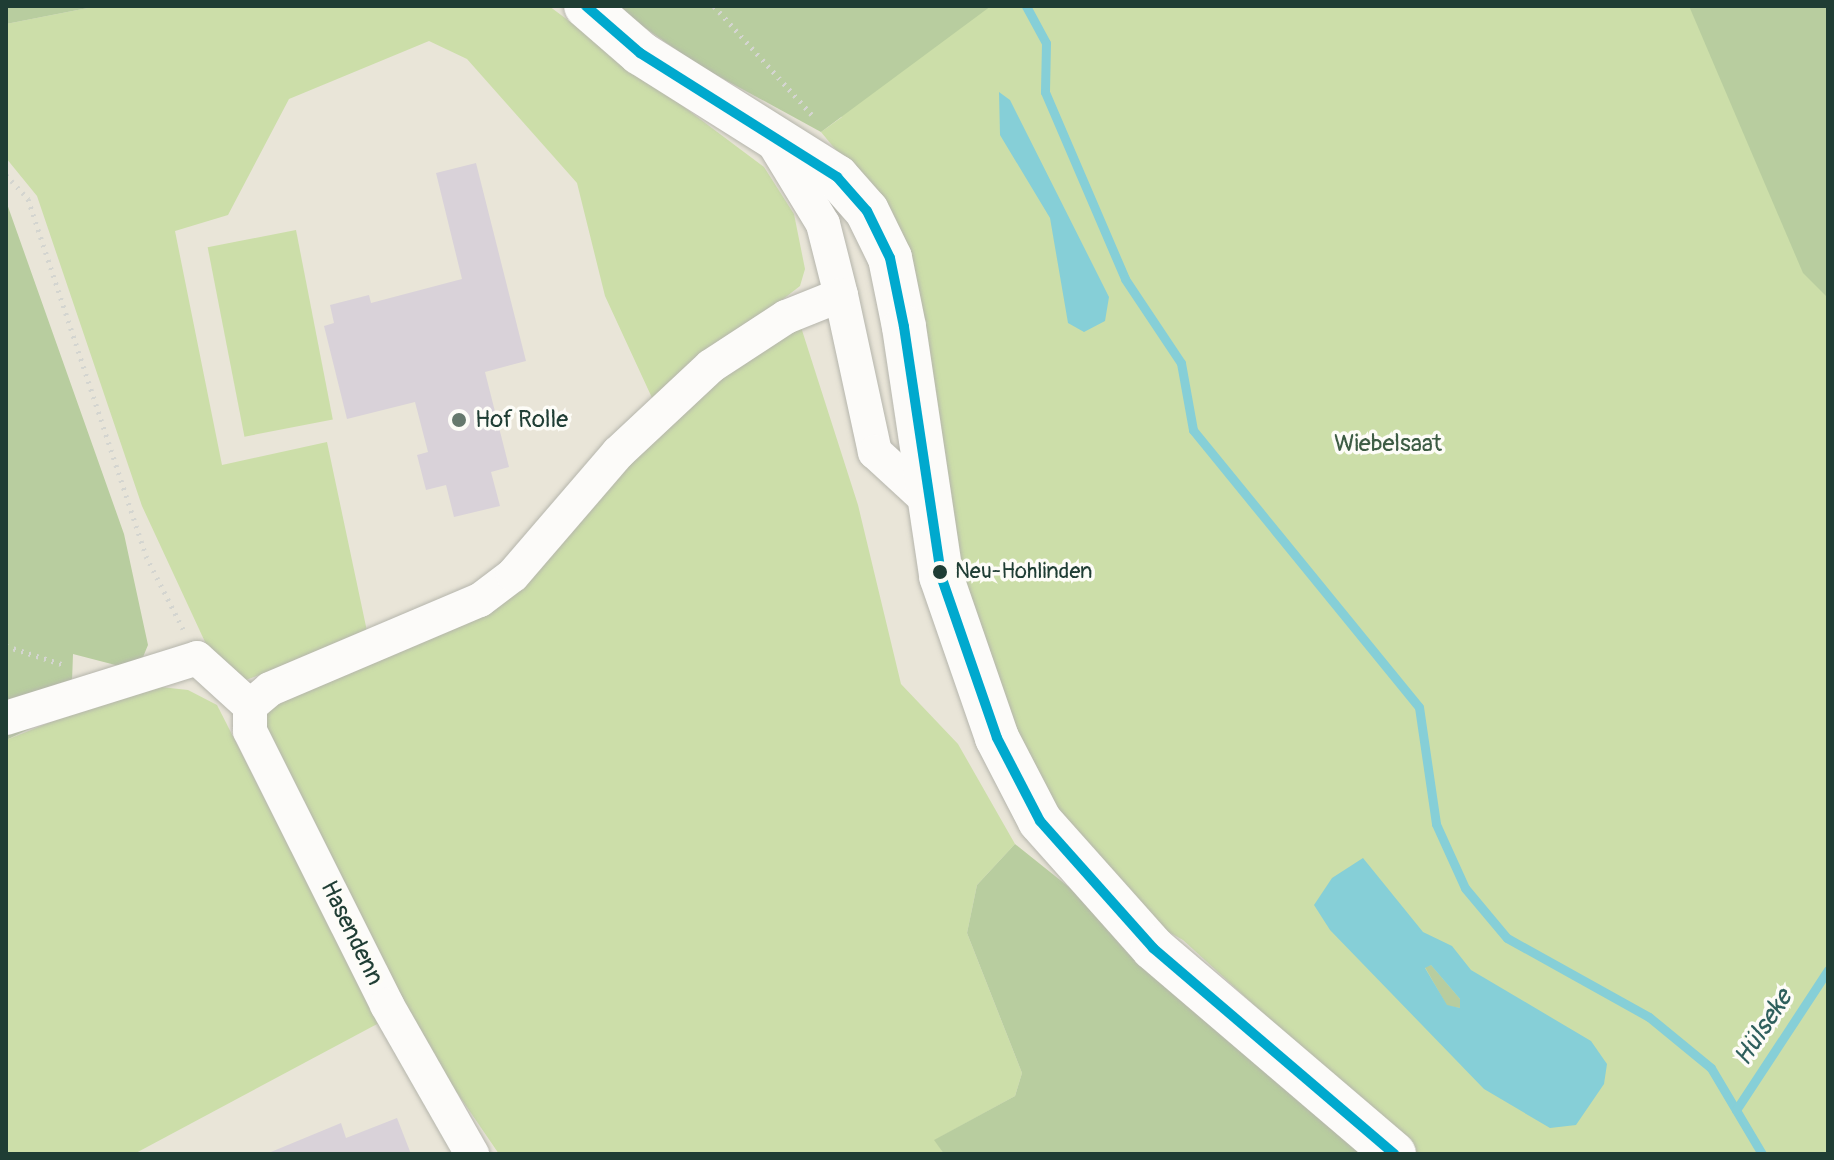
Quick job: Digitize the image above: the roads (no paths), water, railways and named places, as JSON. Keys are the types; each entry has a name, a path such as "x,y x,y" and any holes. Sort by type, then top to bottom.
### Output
{"main road":[{"path":"586,6 640,53 808,157 867,211 890,258 926,499 963,652 1040,821 1153,948 1394,1154"}],"street":[{"path":"768,134 823,224 875,452 926,499"},
{"path":"6,718 197,658 250,706 270,689 480,600 513,575 618,453 711,366 786,317 841,295"},
{"name":"Hasendenn","path":"250,706 250,731 387,1005 472,1154"}],"water":[{"path":"999,92 1010,100 1109,297 1105,321 1084,332 1068,323 1050,218 1000,135"},
{"path":"1363,858 1423,932 1452,946 1471,970 1591,1041 1607,1064 1604,1084 1576,1125 1550,1128 1484,1089 1330,930 1314,905 1332,878","holes":["1431,965 1460,999 1460,1008 1447,1005 1425,968"]}],"waterway":[{"name":"Wiebelsaat","path":"1026,6 1046,43 1045,92 1125,279 1181,363 1193,430 1419,707 1436,824 1465,888 1507,938 1649,1017 1711,1068 1762,1154"},
{"name":"Hülseke","path":"1736,1110 1828,970"}],"place":[{"name":"Hof Rolle","path":"459,420"},
{"name":"Neu-Hohlinden","path":"940,572"}]}
